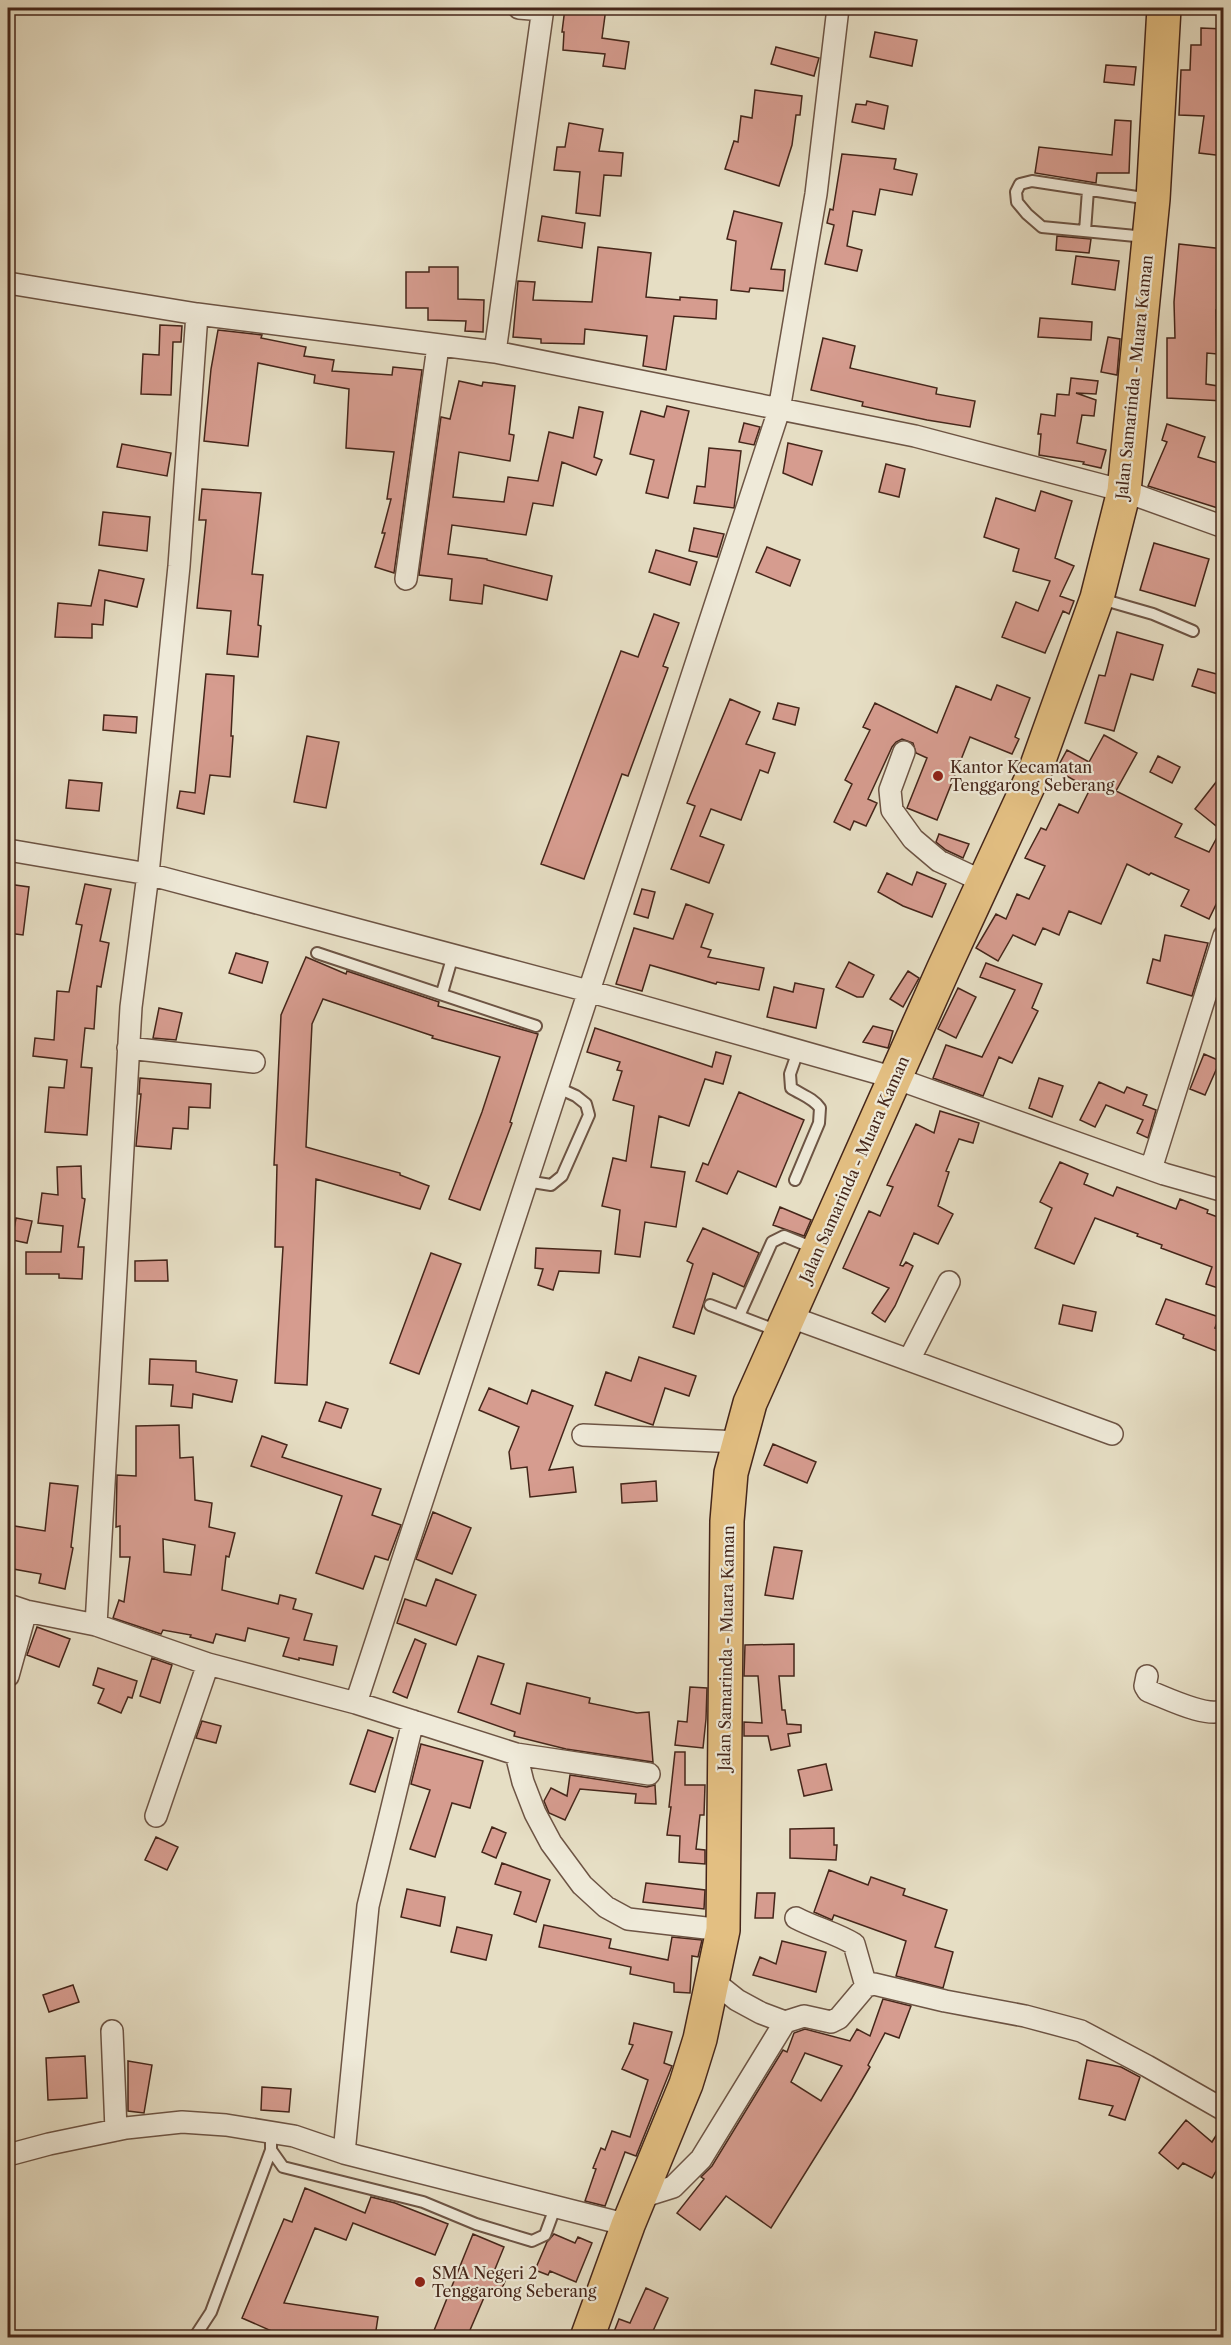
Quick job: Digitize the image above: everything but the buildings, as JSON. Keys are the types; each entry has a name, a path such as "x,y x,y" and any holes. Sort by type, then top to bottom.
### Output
{"main road":[{"name":"Jalan Samarinda - Muara Kaman","path":"587,2337 633,2212 686,2084 700,2039 723,1930 727,1521 731,1473 750,1403 942,969 1035,771 1097,598 1124,491 1153,199 1164,8"}],"street":[{"path":"495,352 543,9 519,8"},
{"path":"356,1703 779,410 816,194 838,8"},
{"path":"8,283 197,314 495,352 779,410 915,435 1124,491 1224,527"},
{"path":"96,1625 131,1007 148,874 179,566 197,314"},
{"path":"406,579 438,346"},
{"path":"904,752 891,790 892,810 913,839 939,861 984,882"},
{"path":"8,850 148,874 588,991 895,1078 1151,1169 1224,1191"},
{"path":"1151,1169 1224,936"},
{"path":"128,1048 254,1062"},
{"path":"909,1360 949,1282"},
{"path":"784,1324 909,1360 1112,1434"},
{"path":"583,1435 739,1442"},
{"path":"8,1676 16,1608 96,1625 208,1664 356,1703 516,1754 649,1774"},
{"path":"156,1816 208,1664"},
{"path":"1147,1676 1145,1686 1148,1691 1211,1713 1224,1710"},
{"path":"344,2153 368,1906 413,1721"},
{"path":"516,1754 527,1792 551,1843 582,1885 606,1907 628,1919 723,1930"},
{"path":"796,1918 813,1928 845,1938 854,1944 866,1986"},
{"path":"713,1981 737,2001 786,2022 804,2016 831,2022 839,2018 866,1986 874,1984 945,2001 1025,2016 1081,2031 1224,2110"},
{"path":"8,2155 116,2130 182,2122 226,2125 271,2141 294,2136 344,2153 556,2205 633,2212 673,2187 701,2159 786,2022"},
{"path":"112,2031 116,2130"}],"lane":[{"path":"1149,237 1042,227 1017,202 1016,192 1020,184 1032,181 1153,199"},
{"path":"1085,231 1088,190"},
{"path":"1097,598 1153,614 1192,631"},
{"path":"317,953 536,1026"},
{"path":"442,993 453,956"},
{"path":"795,1180 819,1123 820,1108 815,1100 791,1088 790,1074 798,1050"},
{"path":"526,1181 551,1185 562,1176 589,1115 586,1104 576,1096 556,1087"},
{"path":"739,1316 772,1242 784,1236 817,1249"},
{"path":"710,1305 739,1316 784,1324"},
{"path":"271,2141 283,2167 423,2202 476,2224 532,2241 545,2235 556,2205"},
{"path":"194,2337 211,2312 271,2141"}],"place":[{"name":"Kantor Kecamatan Tenggarong Seberang","path":"938,776"},
{"name":"SMA Negeri 2 Tenggarong Seberang","path":"420,2282"}]}
